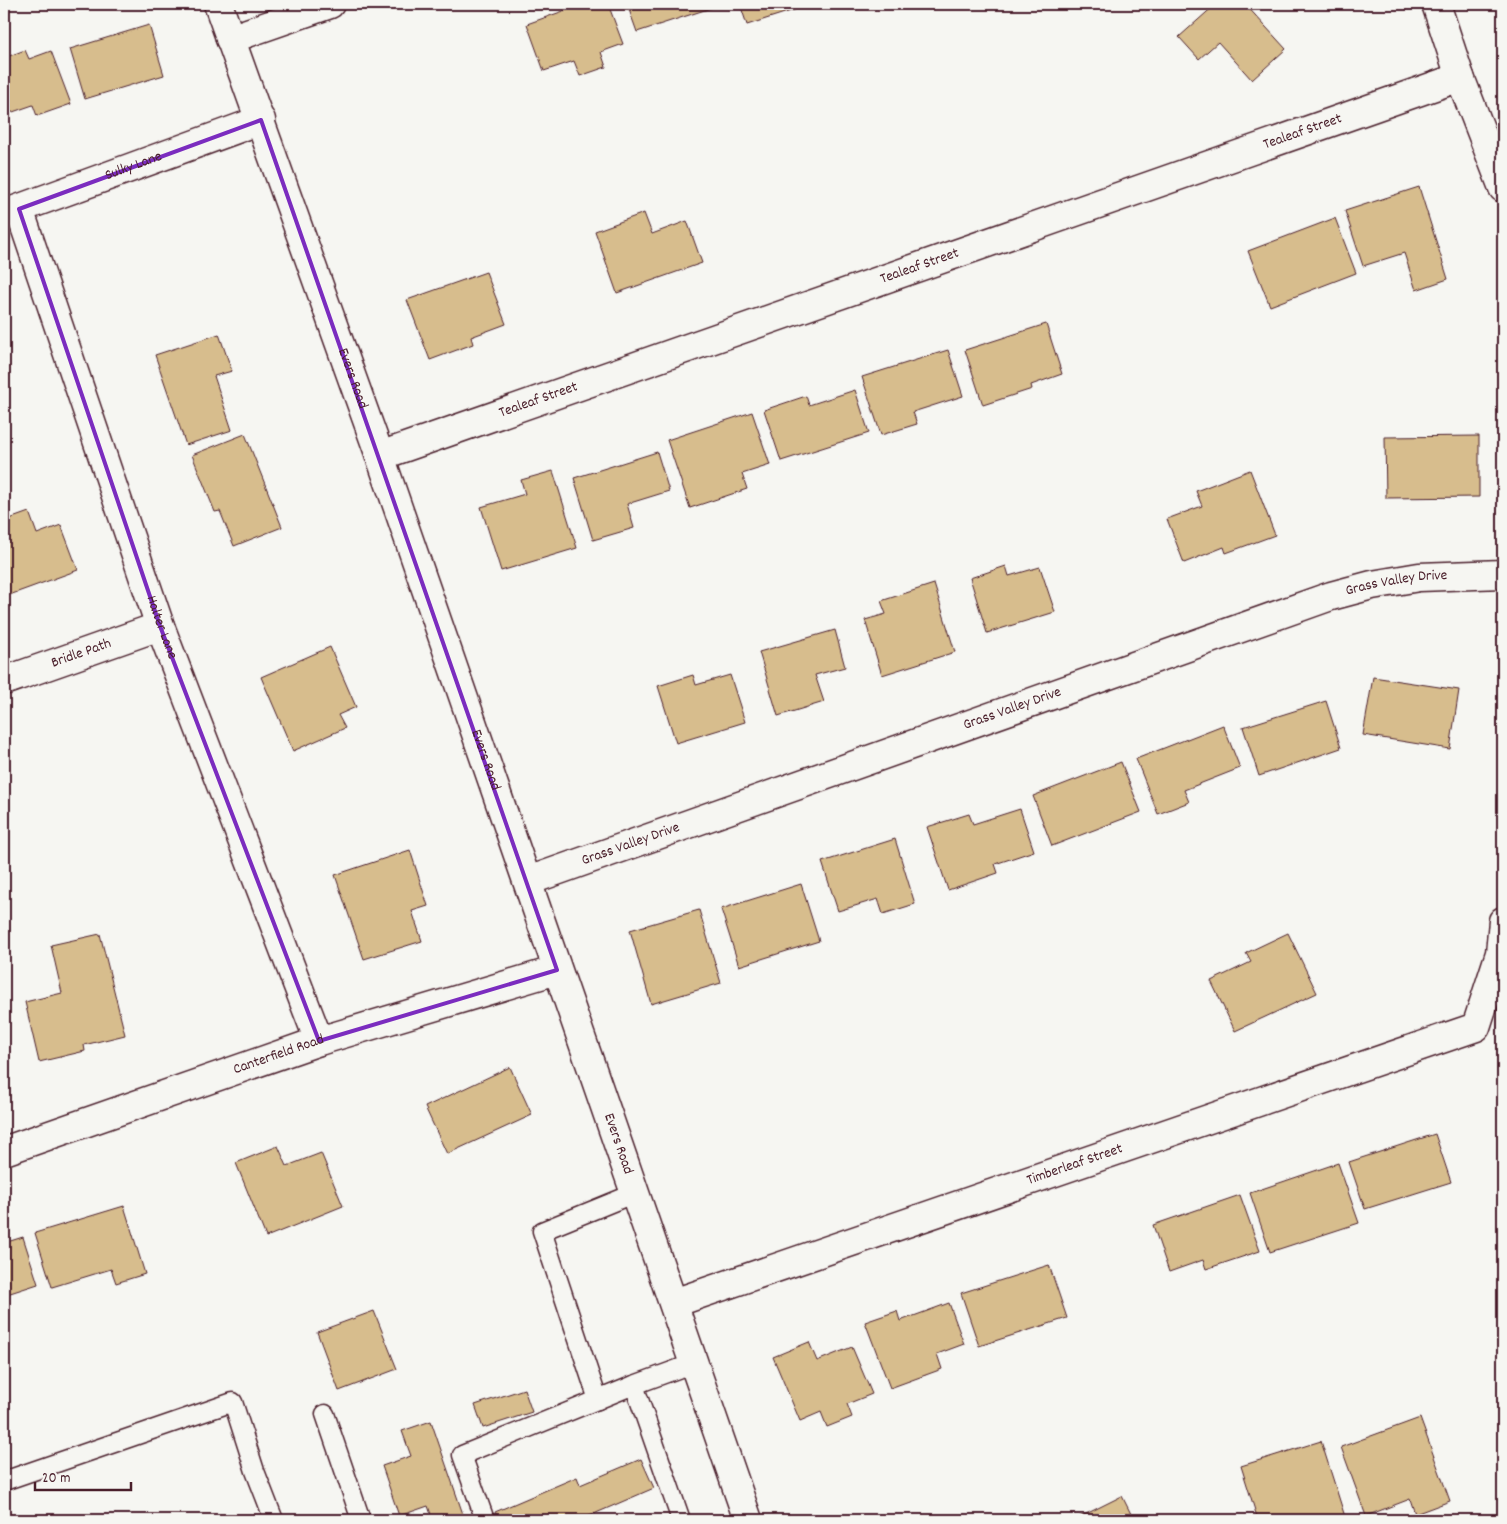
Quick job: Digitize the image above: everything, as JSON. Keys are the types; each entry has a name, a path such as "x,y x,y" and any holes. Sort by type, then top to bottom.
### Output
{"street":[{"name":"Evers Road","path":"218,4 262,120 636,1193 694,1363 742,1519"},
{"path":"230,39 330,4"},
{"path":"1436,4 1460,77 1503,188"},
{"name":"Tealeaf Street","path":"380,456 1460,77"},
{"name":"Sulky Lane","path":"12,211 262,120"},
{"name":"Halter Lane","path":"12,211 160,626 319,1042"},
{"name":"Grass Valley Drive","path":"528,881 1331,596 1372,585 1419,577 1503,574"},
{"name":"Bridle Path","path":"4,680 160,626"},
{"name":"Timberleaf Street","path":"674,1303 1476,1027 1500,953 1503,921"},
{"name":"Canterfield Road","path":"4,1151 319,1042 558,970"}],"lane":[{"path":"598,1400 542,1231 636,1193"},
{"path":"485,1520 462,1455 634,1385 694,1363"},
{"path":"634,1385 681,1520"},
{"path":"4,1481 233,1402 255,1471 274,1520"},
{"path":"325,1414 361,1520"}],"highlighted area":[{"path":"261,120 557,970 319,1041 160,626 19,209"}],"building":[{"path":"583,4 608,4 623,44 601,52 606,67 580,76 574,61 544,71 527,24"},
{"path":"627,4 716,4 717,6 637,32"},
{"path":"740,4 813,4 747,25"},
{"path":"1216,4 1245,4 1286,49 1252,80 1218,42 1199,59 1179,37"},
{"path":"149,25 164,75 85,99 70,49"},
{"path":"25,50 29,59 51,51 71,104 37,116 33,105 4,115 4,58"},
{"path":"1419,187 1448,279 1416,290 1404,253 1363,266 1345,211"},
{"path":"644,213 652,234 687,221 702,263 617,293 595,231"},
{"path":"1335,218 1356,273 1270,306 1248,251"},
{"path":"486,272 506,324 471,337 473,344 430,360 407,300"},
{"path":"1046,324 1062,374 1031,385 1032,389 983,405 965,350"},
{"path":"219,334 232,371 214,376 232,430 186,445 155,355"},
{"path":"948,350 963,396 913,412 917,424 881,435 862,377"},
{"path":"855,390 869,433 781,461 764,410 806,396 809,405"},
{"path":"752,412 770,465 742,474 747,489 690,508 667,440"},
{"path":"245,434 282,527 234,546 220,511 215,512 192,455"},
{"path":"1479,436 1479,497 1386,498 1385,437"},
{"path":"657,452 669,491 627,504 634,528 593,540 574,478"},
{"path":"1250,470 1275,535 1226,553 1224,547 1184,563 1167,519 1202,506 1196,491"},
{"path":"553,471 577,548 501,571 481,507 525,494 521,480"},
{"path":"29,512 37,534 61,525 78,570 4,597 4,521"},
{"path":"1006,566 1009,576 1040,567 1055,612 987,633 970,578"},
{"path":"934,584 955,652 882,675 865,620 886,614 881,601"},
{"path":"835,630 845,667 815,675 824,702 778,716 759,652"},
{"path":"330,647 356,707 338,715 345,728 293,751 261,677"},
{"path":"693,675 696,685 730,675 745,722 676,743 658,686"},
{"path":"1373,677 1459,690 1450,749 1363,735"},
{"path":"1326,701 1341,748 1259,776 1243,727"},
{"path":"1223,725 1240,768 1184,790 1189,802 1158,814 1136,759"},
{"path":"1121,762 1141,812 1052,846 1033,796"},
{"path":"1020,809 1034,851 995,864 998,873 948,890 927,827 969,814 973,824"},
{"path":"895,839 915,904 883,914 878,899 838,911 822,862"},
{"path":"410,850 428,906 412,911 422,941 364,959 335,875"},
{"path":"801,884 819,941 739,966 721,909"},
{"path":"699,910 721,983 651,1004 630,930"},
{"path":"1288,933 1317,993 1235,1031 1211,981 1251,962 1246,953"},
{"path":"100,934 125,1035 84,1045 85,1051 39,1062 25,1002 62,993 51,945"},
{"path":"510,1067 532,1115 447,1154 425,1107"},
{"path":"1435,1134 1451,1182 1365,1209 1349,1162"},
{"path":"278,1146 287,1166 321,1153 343,1206 266,1237 236,1163"},
{"path":"1338,1163 1359,1223 1270,1252 1250,1193"},
{"path":"1240,1195 1260,1251 1206,1269 1203,1260 1169,1272 1153,1225"},
{"path":"124,1206 145,1274 116,1283 111,1269 52,1287 35,1233"},
{"path":"23,1237 38,1284 4,1295 4,1243"},
{"path":"1049,1265 1067,1318 979,1346 961,1293"},
{"path":"949,1303 964,1344 937,1354 942,1369 890,1388 865,1322 897,1311 900,1321"},
{"path":"374,1311 397,1369 339,1391 317,1332"},
{"path":"809,1342 817,1361 852,1347 872,1394 847,1404 852,1417 827,1427 821,1412 800,1421 773,1357"},
{"path":"524,1389 532,1412 483,1428 475,1405"},
{"path":"1420,1418 1450,1501 1415,1514 1410,1499 1366,1516 1341,1447"},
{"path":"431,1421 465,1520 433,1520 428,1506 399,1516 382,1466 411,1456 402,1431"},
{"path":"1321,1441 1346,1520 1258,1520 1241,1466"},
{"path":"641,1459 654,1488 580,1520 499,1520 495,1512 577,1477 580,1485"},
{"path":"1122,1496 1134,1520 1074,1520"}]}
